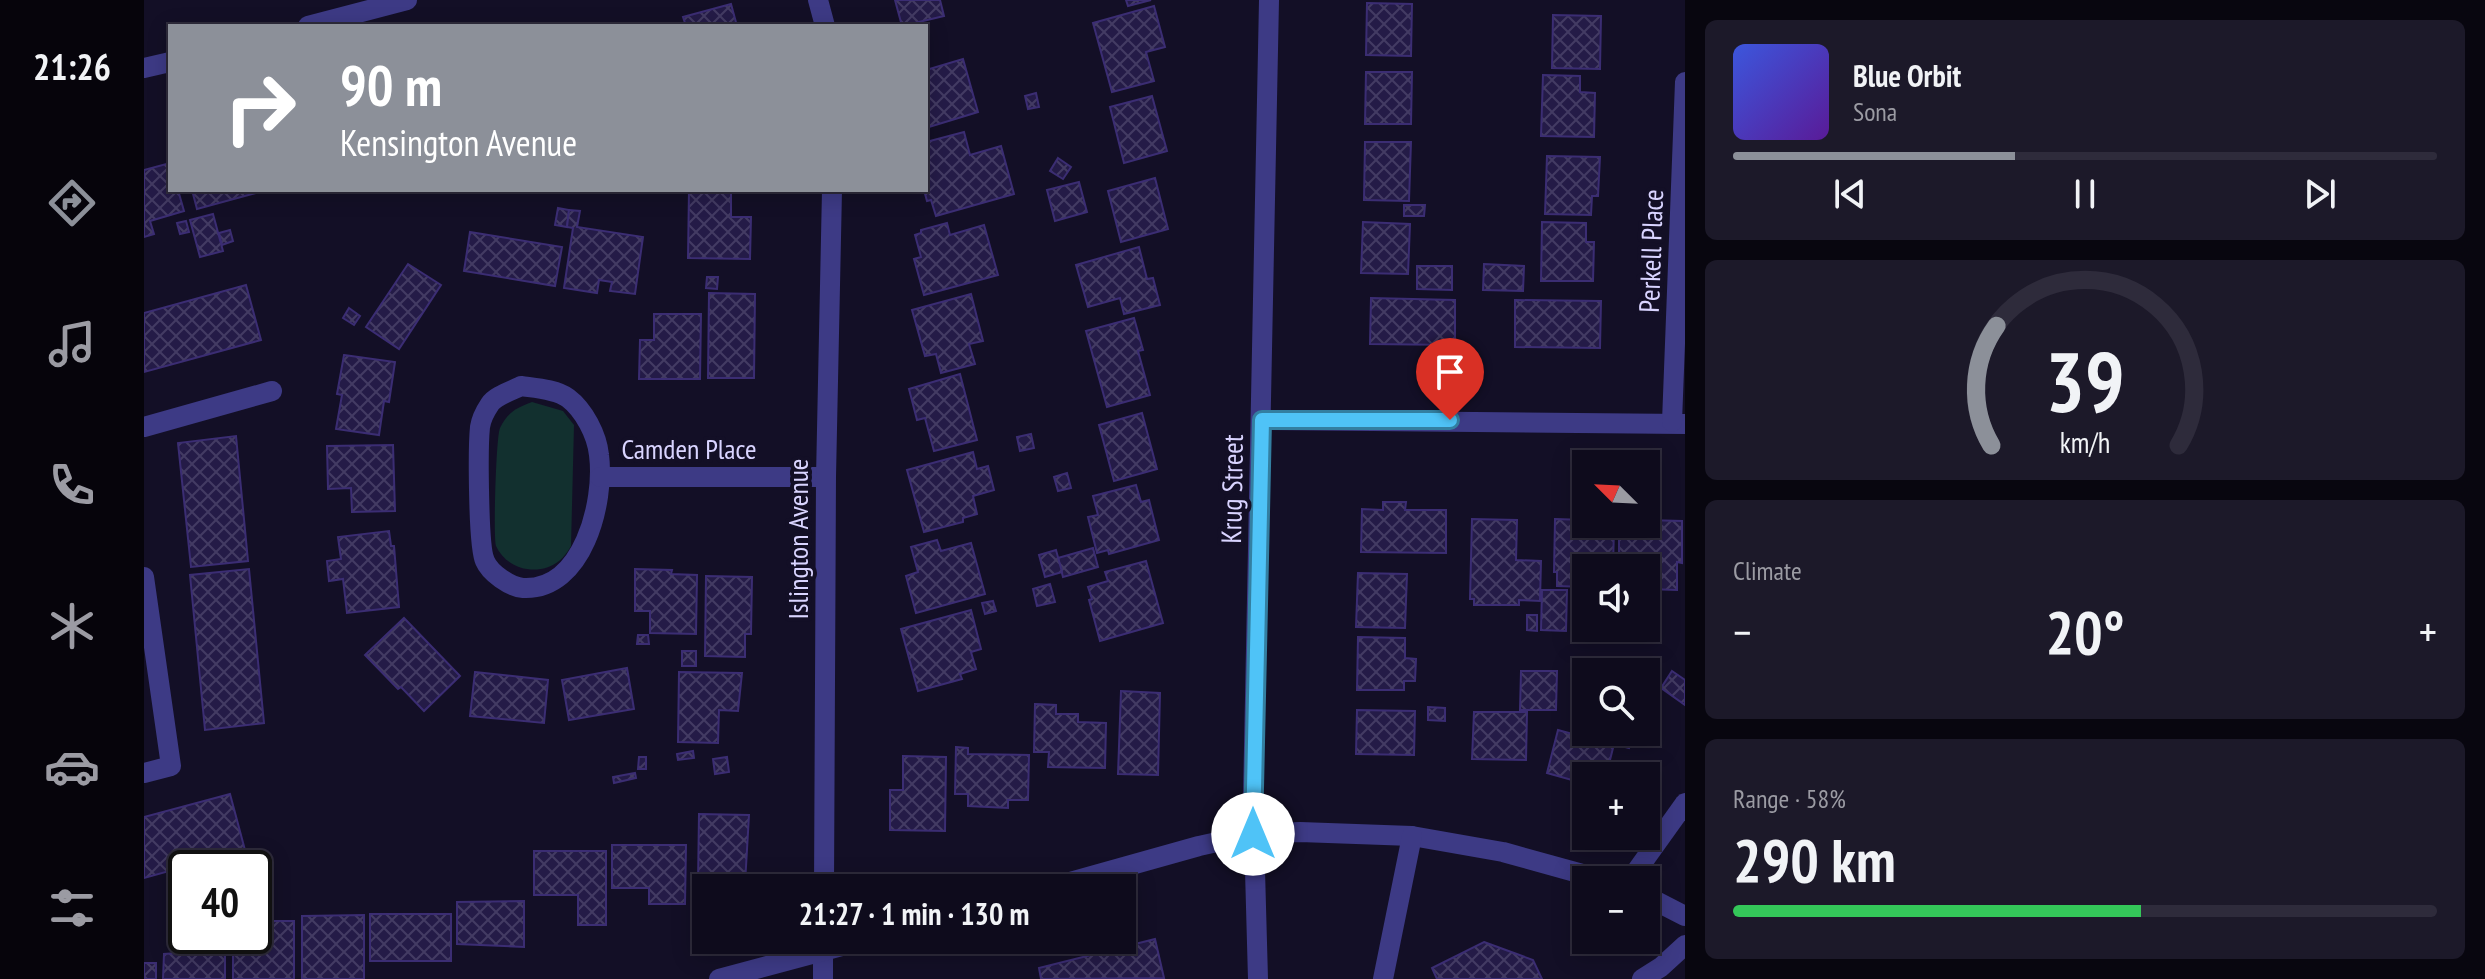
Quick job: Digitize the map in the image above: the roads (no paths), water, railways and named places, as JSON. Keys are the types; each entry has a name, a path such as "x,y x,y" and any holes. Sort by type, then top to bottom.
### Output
{"street":[{"path":"316,24 407,0"},
{"path":"818,0 824,24"},
{"name":"Krug Street","path":"1258,979 1253,834 1269,0"},
{"path":"144,68 168,62"},
{"name":"Perkell Place","path":"1679,423 1685,82"},
{"name":"Islington Avenue","path":"824,874 826,477 832,192"},
{"name":"Camden Place","path":"521,386 566,396 581,411 592,430 599,453 600,477 592,520 578,559 564,575 546,585 522,588 502,580 485,562 481,540 480,424 491,401 521,386"},
{"path":"144,427 272,391"},
{"path":"1262,420 1679,423"},
{"name":"Camden Place","path":"600,477 826,477"},
{"path":"144,577 171,766 144,773"},
{"path":"1640,866 1685,803"},
{"path":"1099,874 1253,834 1309,832 1412,836 1503,852 1572,871"},
{"path":"1383,979 1412,836"},
{"path":"1660,903 1685,916"},
{"path":"1648,978 1685,945"},
{"path":"719,979 798,954"},
{"path":"823,954 823,979"}]}
